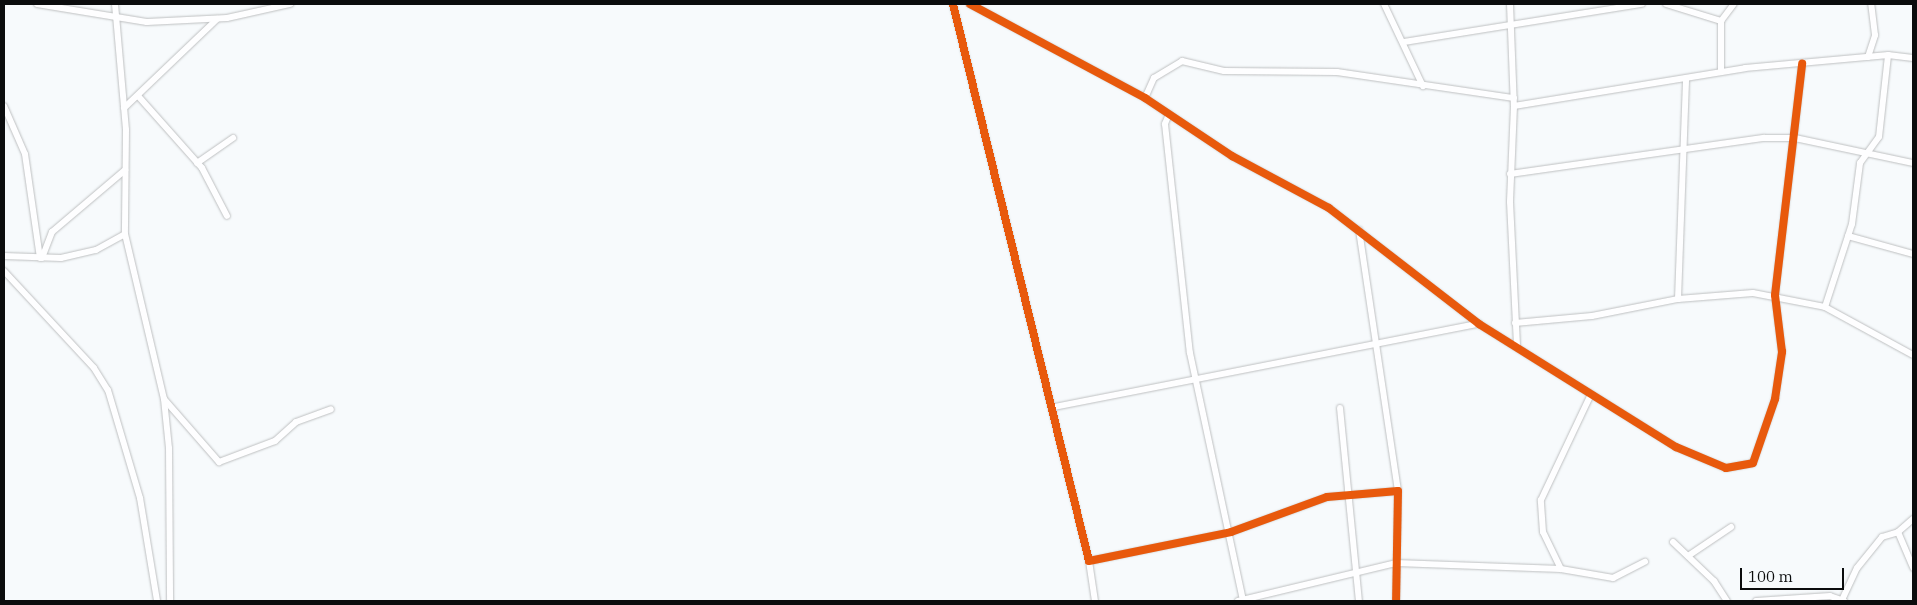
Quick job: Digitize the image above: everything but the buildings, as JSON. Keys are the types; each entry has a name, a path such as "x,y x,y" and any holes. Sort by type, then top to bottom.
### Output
{"street":[{"path":"37,4 115,19 217,19 290,4"},
{"path":"114,4 124,108 125,234 164,398 170,601"},
{"path":"952,4 995,186 1054,407 1089,561 1094,601"},
{"path":"970,4 1145,98 1359,230 1415,278 1479,324 1517,344 1591,394 1704,460 1726,468 1752,462 1775,399 1782,352 1775,295 1795,138 1802,64"},
{"path":"1384,4 1404,42 1423,86"},
{"path":"1510,4 1509,22 1514,98 1510,174 1517,344"},
{"path":"1404,42 1509,22 1557,20 1642,4"},
{"path":"1666,4 1721,21"},
{"path":"1721,72 1721,21 1734,4"},
{"path":"1868,57 1875,34 1871,4"},
{"path":"124,108 139,97 170,60 217,19"},
{"path":"1825,307 1848,236 1860,163 1870,154 1879,137 1888,55"},
{"path":"1514,106 1721,72 1888,55 1913,58"},
{"path":"1145,98 1154,78 1182,61 1224,71 1337,72 1514,98"},
{"path":"1678,298 1686,147 1686,78"},
{"path":"139,97 197,163 227,216"},
{"path":"4,106 25,154 41,258"},
{"path":"1169,114 1165,124 1175,238 1194,380 1231,532 1241,600 1396,562 1561,569 1613,578 1645,562"},
{"path":"197,163 233,138"},
{"path":"1510,174 1686,147 1795,138 1913,163"},
{"path":"41,258 52,232 125,170"},
{"path":"1359,230 1378,344 1398,491 1396,601"},
{"path":"4,256 41,258 96,250 125,234"},
{"path":"1848,236 1913,254"},
{"path":"4,271 94,368 108,390 140,498 157,601"},
{"path":"1515,323 1592,316 1678,298 1775,295 1825,307 1913,355"},
{"path":"1054,407 1479,324"},
{"path":"1561,569 1542,532 1541,500 1591,394"},
{"path":"164,398 219,462 274,441 296,422 331,409"},
{"path":"1340,408 1359,601"},
{"path":"1089,561 1231,532 1327,497 1398,491"},
{"path":"1756,601 1830,596 1843,600 1857,568 1882,537 1898,532 1913,519"},
{"path":"1688,556 1731,527"},
{"path":"1898,532 1913,568"},
{"path":"1673,542 1714,581 1727,601"}],"cycle path":[{"path":"953,4 1089,561 1231,532 1327,497 1398,491 1396,601"},
{"path":"970,4 1145,98 1232,156 1329,208 1479,324 1676,447 1726,468 1753,463 1775,399 1782,352 1775,295 1802,64"}]}
